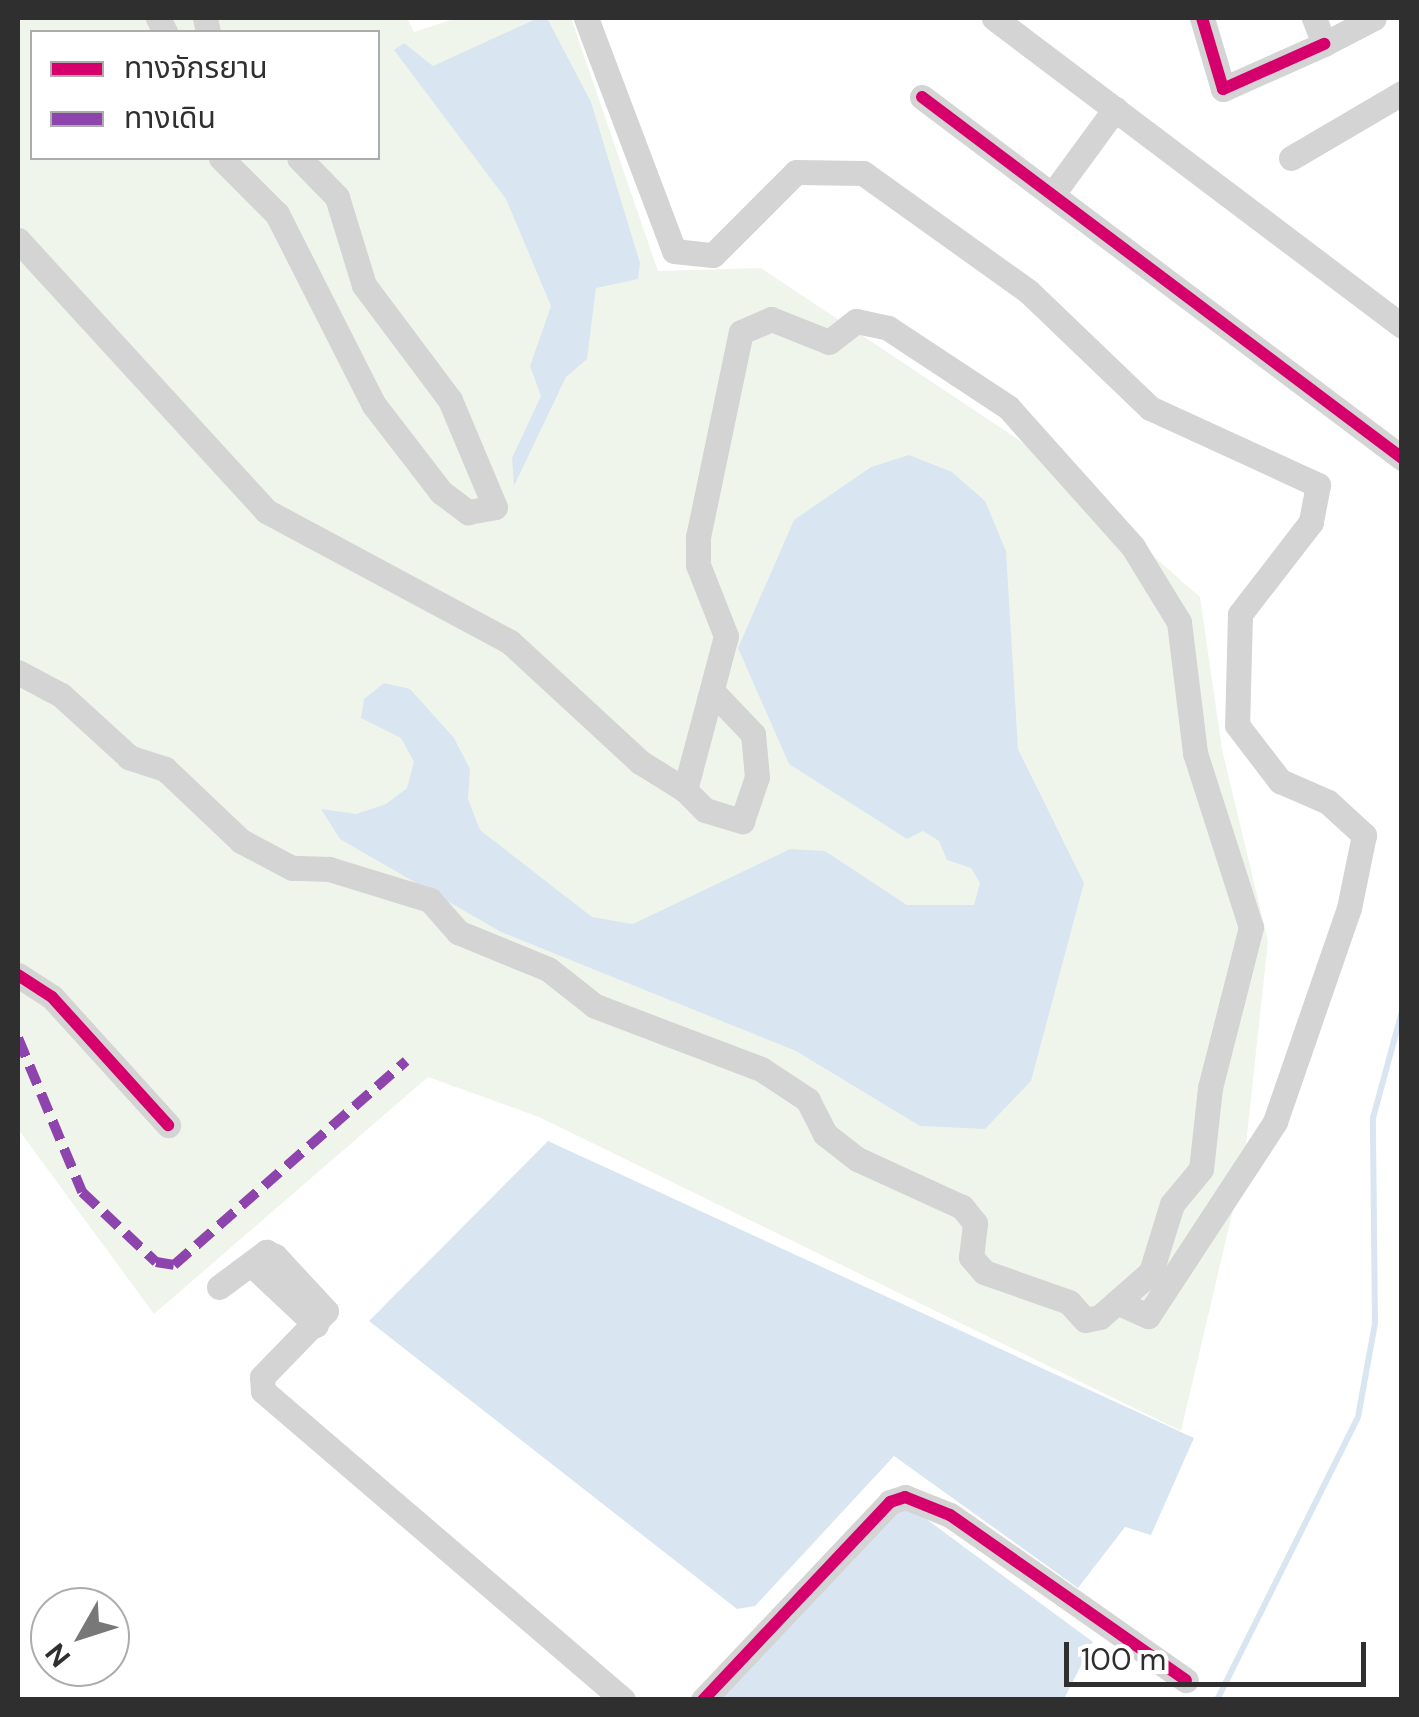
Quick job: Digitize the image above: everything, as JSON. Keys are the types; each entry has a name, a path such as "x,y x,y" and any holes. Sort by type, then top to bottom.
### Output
{"street":[{"path":"586,18 674,251 713,255 796,172 863,172 1029,292 1150,408 1318,485 1312,522 1240,614 1237,725 1280,780 1328,802 1364,835 1349,908 1276,1122 1148,1316 1117,1302"},
{"path":"994,18 1402,326"},
{"path":"1202,18 1223,89 1374,18"},
{"path":"1314,18 1324,44"},
{"path":"1290,158 1402,93"},
{"path":"922,98 1402,458"},
{"path":"1052,195 1115,109"},
{"path":"223,160 277,214 374,405 441,492 468,512 495,507 450,400 364,285 337,197 301,160"},
{"path":"18,240 266,511 510,642 640,762 684,790 705,810 742,821 757,777 753,734 712,691"},
{"path":"18,672 60,695 129,757 165,768 241,840 292,868 329,869 430,900 458,932 548,968 595,1006 761,1069 808,1100 825,1134 856,1159 962,1207 975,1222 971,1257 984,1272 1069,1302 1085,1320 1117,1302 1151,1272 1172,1204 1202,1168 1210,1088 1252,927 1194,753 1179,622 1134,547 1008,407 888,328 856,321 829,342 771,319 742,332 698,537 698,565 726,636 684,790"},
{"path":"18,975 52,997 168,1126"},
{"path":"218,1287 251,1264 316,1325 262,1377 263,1391 623,1700"},
{"path":"704,1700 890,1502 906,1496 950,1515 1186,1680"}],"shaded area":[{"path":"18,18 407,18 414,32 457,18 571,18 658,271 761,268 1028,446 1200,597 1222,749 1268,941 1244,1163 1181,1431 539,1117 428,1077 154,1314 18,1129"},
{"path":"538,18 547,18 591,102 640,263 638,279 596,288 587,359 566,377 514,486 512,458 541,396 530,366 551,306 506,199 394,50 404,43 433,66"},
{"path":"909,455 952,472 985,501 1006,551 1018,749 1084,883 1031,1081 985,1129 920,1126 796,1051 501,932 340,839 321,809 356,814 386,804 407,788 414,762 401,738 361,718 364,699 384,683 410,689 454,738 470,769 468,799 480,830 592,917 633,924 790,849 825,851 907,905 974,905 980,883 971,868 947,860 939,841 923,831 907,839 789,764 738,648 794,520 871,467"},
{"path":"548,1141 1194,1438 1151,1535 1125,1527 1078,1588 894,1456 755,1606 737,1609 369,1321"},
{"path":"914,1510 1093,1642 1064,1699 712,1700 890,1511"}],"waterway":[{"path":"1217,1700 1358,1417 1375,1323 1373,1118 1402,1011"}],"marked path":[{"path":"18,1038 82,1192 156,1262 174,1265 406,1061"}],"cycle path":[{"path":"1202,18 1223,89 1324,44"},
{"path":"922,97 1402,458"},
{"path":"18,975 52,997 168,1125"},
{"path":"703,1700 890,1502 905,1497 950,1515 1186,1680"}]}
